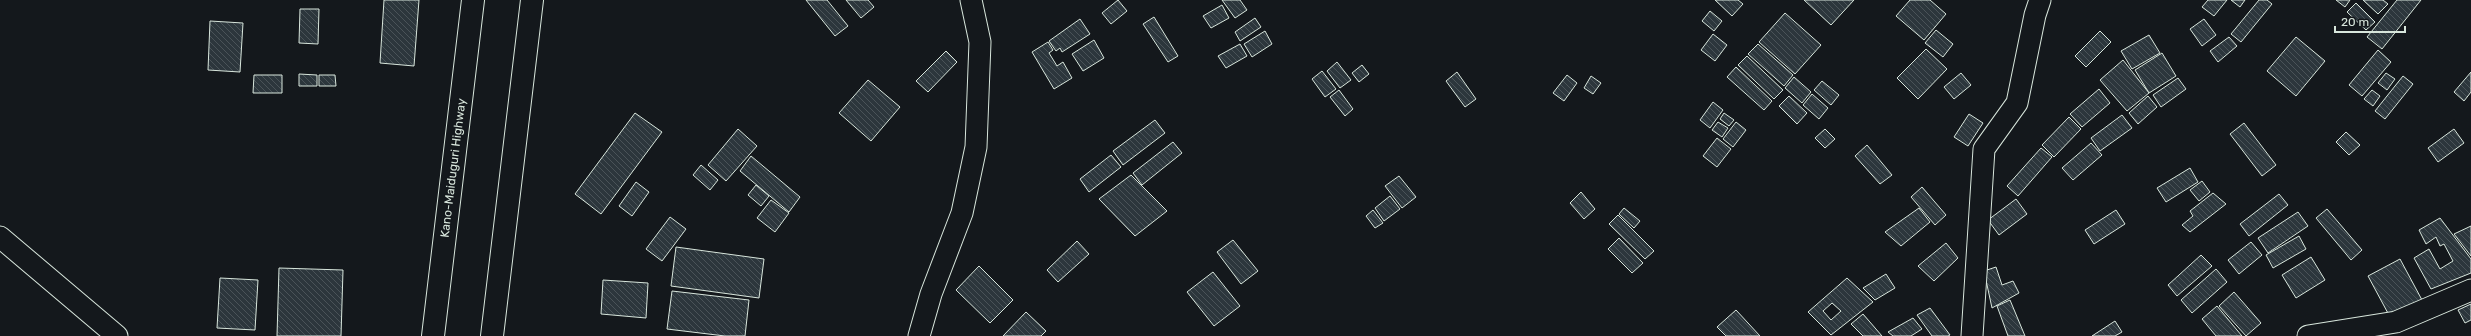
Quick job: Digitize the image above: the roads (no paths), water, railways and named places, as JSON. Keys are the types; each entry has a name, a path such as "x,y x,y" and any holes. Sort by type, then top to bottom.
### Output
{"highway":[{"name":"Kano-Maiduguri Highway","path":"433,336 473,0"},
{"path":"492,336 532,0"}],"street":[{"path":"919,336 931,294 962,213 976,147 980,42 972,0"},
{"path":"1972,336 1984,149 2018,103 2035,15 2040,0"},
{"path":"0,237 117,336"},
{"path":"2308,336 2396,322 2471,290"}]}
